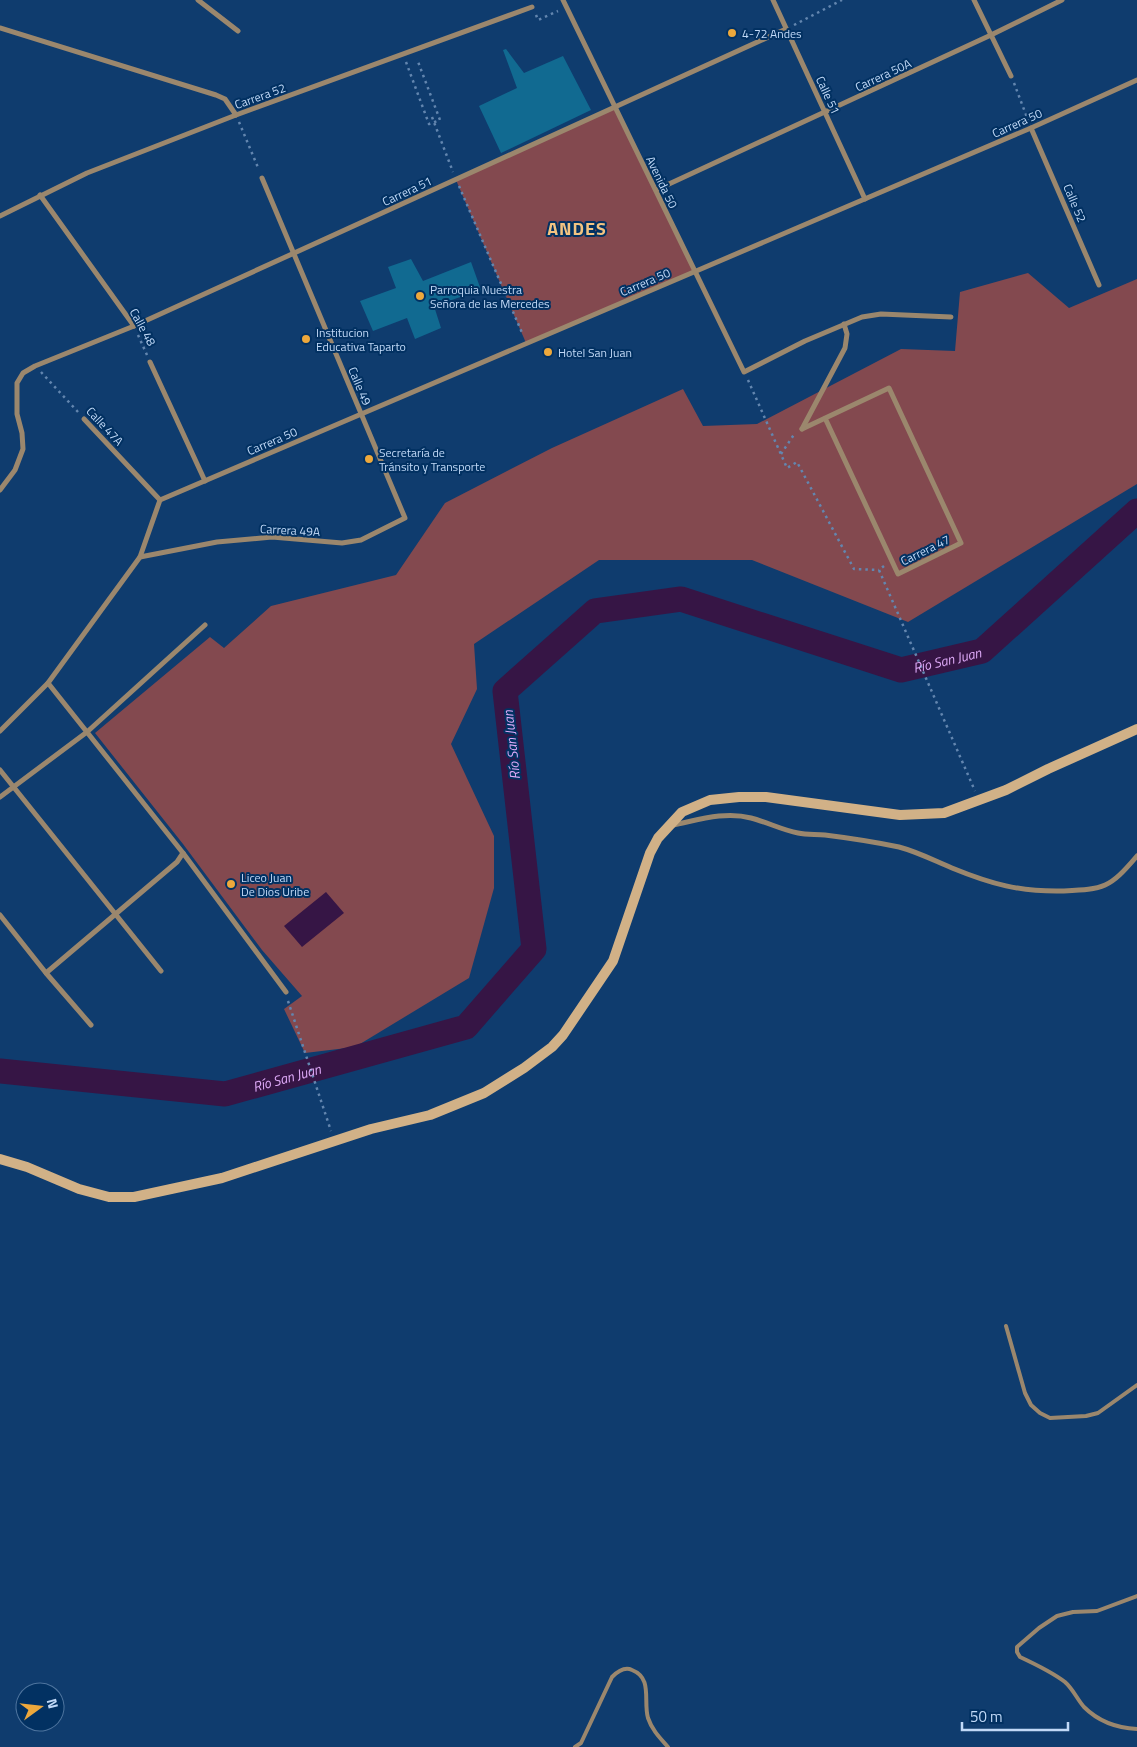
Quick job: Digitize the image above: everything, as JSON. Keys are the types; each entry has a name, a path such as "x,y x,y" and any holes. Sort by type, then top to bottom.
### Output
{"main road":[{"path":"0,1159 109,1197 134,1197 222,1178 372,1130 430,1116 484,1093 524,1068 552,1047 563,1035 613,961 650,853 658,838 682,812 710,800 739,796 766,797 900,814 944,813 1006,790 1048,768 1137,729"}],"street":[{"path":"198,0 238,31"},
{"name":"Avenida 50","path":"563,0 744,372"},
{"name":"Calle 51","path":"773,0 865,199"},
{"path":"974,0 1012,76"},
{"name":"Carrera 50A","path":"656,190 991,35 1062,0"},
{"name":"Carrera 52","path":"0,216 86,173 236,115 532,8"},
{"path":"0,28 216,95 224,99 236,115"},
{"name":"Carrera 51","path":"35,366 134,326 786,29"},
{"name":"Carrera 50","path":"160,500 1031,128 1137,80"},
{"name":"Calle 52","path":"1031,128 1099,285"},
{"name":"Calle 49","path":"262,178 405,518"},
{"name":"Calle 48","path":"40,195 134,326"},
{"path":"744,372 805,341 862,317 880,314 951,317"},
{"path":"802,429 845,348 847,334 844,324"},
{"name":"Calle 48","path":"150,362 205,481"},
{"path":"0,490 15,470 23,449 22,433 17,414 17,383 23,373 35,366"},
{"name":"Carrera 47","path":"825,418 889,388 961,543 898,574 892,562"},
{"path":"802,429 825,418 892,562"},
{"name":"Calle 47A","path":"84,419 160,500"},
{"path":"0,731 48,683 140,557 160,500"},
{"name":"Carrera 49A","path":"140,557 217,542 272,537 342,544 360,540 405,518"},
{"path":"0,797 87,732 205,625"},
{"path":"48,683 183,853 286,992"},
{"path":"0,770 161,971"},
{"path":"669,826 717,816 750,818 797,833 824,835 917,852 996,885 1014,889 1050,891 1095,890 1120,876 1137,856"},
{"path":"46,972 177,862 183,853"},
{"path":"0,914 91,1025"}],"lane":[{"path":"1006,1326 1025,1393 1031,1405 1045,1416 1050,1418 1086,1416 1098,1413 1137,1385"},
{"path":"1137,1596 1097,1611 1073,1612 1057,1616 1017,1647 1017,1652 1020,1657 1062,1680 1070,1687 1083,1706 1100,1720 1127,1729 1137,1729"},
{"path":"576,1747 581,1743 612,1677 620,1670 629,1668 635,1671 644,1681 647,1693 646,1708 648,1717 654,1731 668,1747"}],"path":[{"path":"786,29 842,0"},
{"path":"538,20 566,7"},
{"path":"403,54 429,124 440,120 414,50"},
{"path":"1012,76 1031,128"},
{"path":"236,115 262,178"},
{"path":"432,117 456,180 526,344"},
{"name":"Calle 48","path":"134,326 150,362"},
{"name":"Calle 47A","path":"35,366 84,419"},
{"path":"744,372 787,468 797,462 854,569 879,570 892,562"},
{"path":"781,454 794,434 802,429"},
{"path":"879,570 979,800"},
{"path":"286,992 328,1121"}],"shaded area":[{"path":"615,107 695,271 526,343 456,180"},
{"path":"1028,273 1069,308 1137,279 1137,484 908,622 752,560 599,560 474,644 477,689 451,744 494,836 494,888 469,978 355,1047 305,1053 284,1009 302,996 262,950 183,844 95,733 210,637 224,648 271,606 396,575 445,503 552,448 683,389 703,426 757,424 901,349 955,351 960,292"},
{"path":"326,892 344,913 302,947 284,926"}],"building":[{"path":"506,49 524,73 563,56 591,110 501,153 479,106 517,88 503,50"},
{"name":"Parroquia Nuestra Señora de las Mercedes","path":"411,259 423,281 471,262 481,290 434,306 441,328 415,339 407,318 373,331 360,301 396,288 388,267"}],"waterway":[{"name":"Río San Juan","path":"0,1071 225,1094 466,1027 534,949 505,691 595,611 681,599 901,670 982,651 1137,511"}],"place":[{"name":"4-72 Andes","path":"732,33"},
{"name":"Parroquia Nuestra Señora de las Mercedes","path":"420,296"},
{"name":"Institucion Educativa Taparto","path":"306,339"},
{"name":"Hotel San Juan","path":"548,352"},
{"name":"Secretaría de Tránsito y Transporte","path":"369,459"},
{"name":"Liceo Juan De Dios Uribe","path":"231,884"}],"district":[{"name":"ANDES","path":"577,228"}]}
